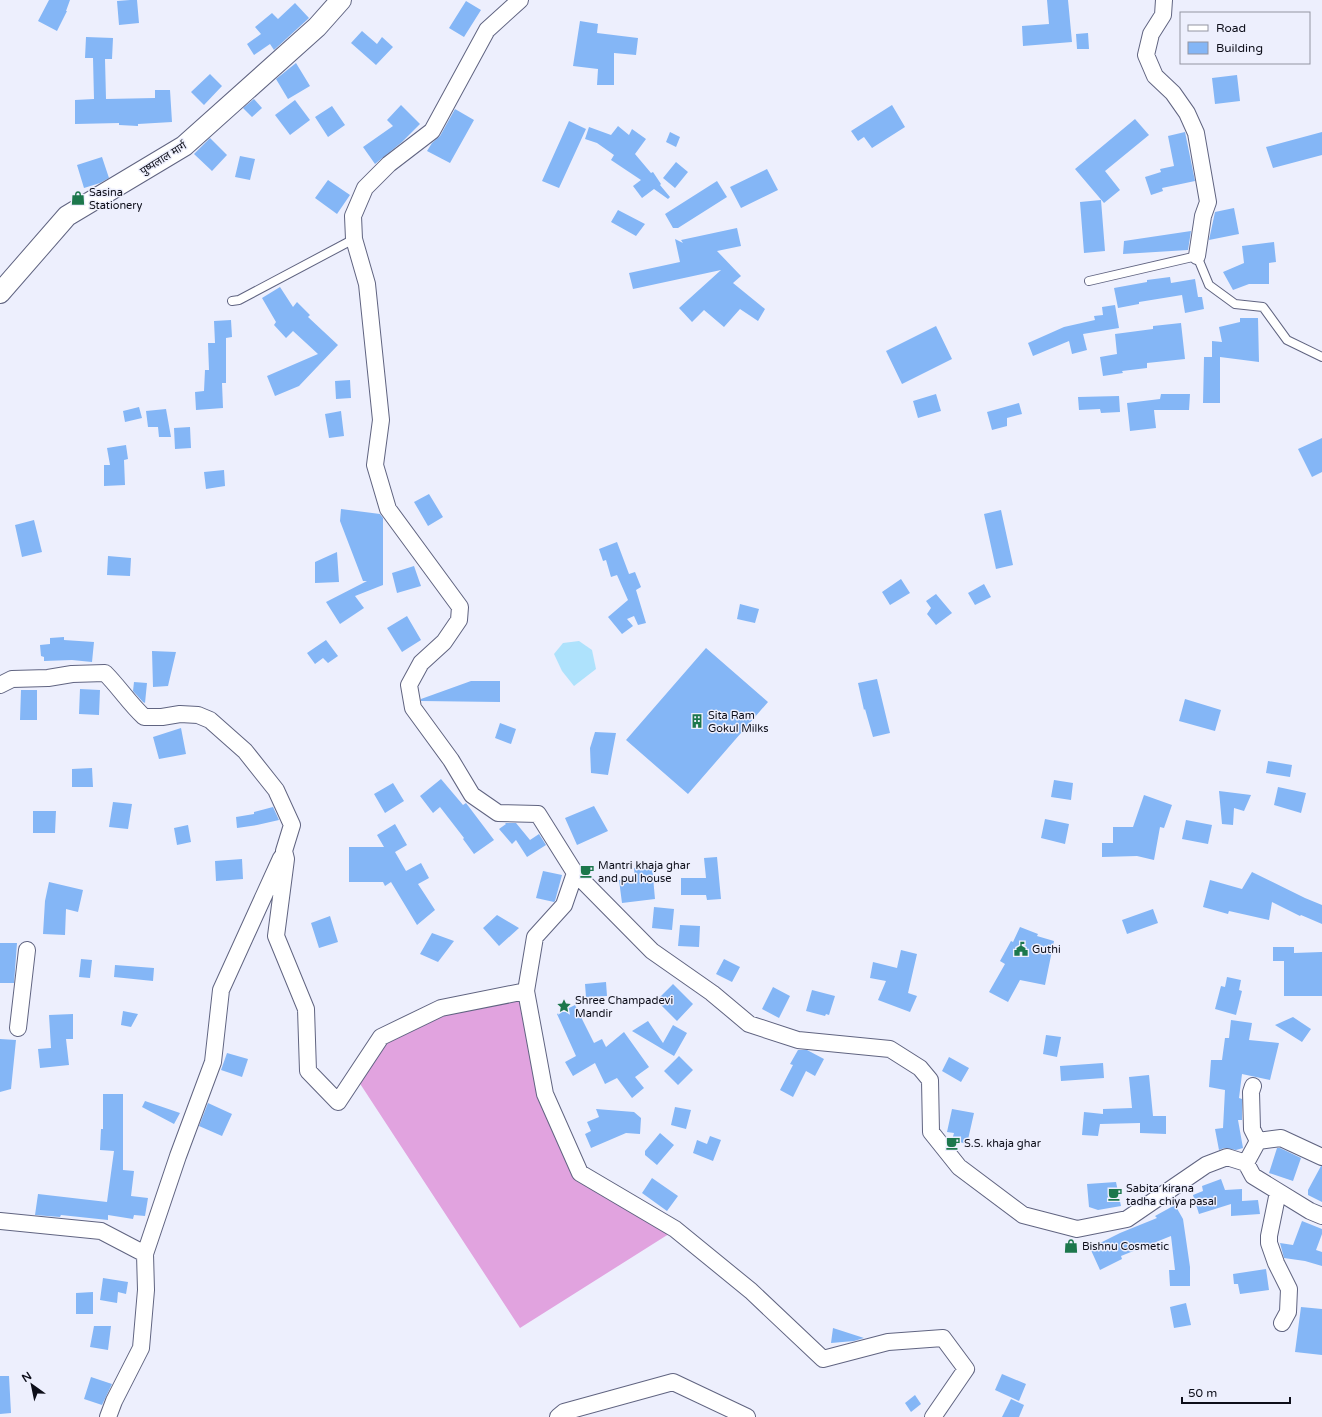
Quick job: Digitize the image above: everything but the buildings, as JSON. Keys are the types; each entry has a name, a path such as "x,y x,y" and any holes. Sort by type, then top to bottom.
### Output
{"street":[{"name":"पुष्पलाल मार्ग","path":"0,293 67,216 184,146 317,27 341,0"},
{"path":"520,0 486,30 432,130 389,164 365,188 352,216 354,239 367,284 381,420 375,465 388,509 460,607 459,620 444,642 422,663 409,685 413,708 451,760 472,795 498,812 538,814 575,873 652,951 712,993 749,1024 798,1040 890,1049 920,1068 930,1080 932,1132 959,1167 1022,1216 1077,1229 1127,1219 1206,1165 1227,1158 1246,1163 1253,1176 1310,1211 1322,1216"},
{"path":"1164,0 1163,15 1151,34 1146,55 1155,76 1173,93 1187,113 1196,133 1208,202 1203,216 1198,256"},
{"path":"0,685 12,679 48,678 72,674 105,673 117,685 130,705 144,717 162,717 180,714 198,715 210,720 244,751 276,790 292,825 284,851 221,990 212,1062 145,1254 146,1290 141,1348 114,1401 108,1417"},
{"path":"284,851 286,859 276,936 306,1010 308,1071 338,1102 381,1037 441,1008 526,991"},
{"path":"575,873 564,905 535,937 526,991 545,1094 580,1173 675,1229 751,1291 823,1359 888,1342 943,1338 966,1369 933,1417"},
{"path":"18,1028 27,950"},
{"path":"1252,1086 1252,1129 1258,1141"},
{"path":"1258,1141 1280,1138 1322,1157"},
{"path":"1246,1163 1258,1141"},
{"path":"1278,1192 1269,1236 1269,1243 1276,1263 1289,1289 1288,1312 1282,1323"},
{"path":"0,1221 101,1231 145,1254"},
{"path":"558,1417 564,1412 673,1382 747,1417"}],"lane":[{"path":"232,301 239,300 354,239"},
{"path":"1089,281 1198,256 1209,285 1235,304 1263,307 1287,340 1322,357"}],"shaded area":[{"path":"526,991 574,1174 672,1232 520,1328 355,1076 386,1042 441,1015"}],"water":[{"path":"579,641 592,650 596,669 574,686 562,671 554,654 563,643"}],"place":[{"name":"Sasina Stationery","path":"78,198"},
{"name":"Sita Ram Gokul Milks","path":"697,721"},
{"name":"Mantri khaja ghar and pul house","path":"587,871"},
{"name":"Guthi","path":"1021,949"},
{"name":"Shree Champadevi Mandir","path":"564,1006"},
{"name":"S.S. khaja ghar","path":"953,1143"},
{"name":"Sabita kirana tadha chiya pasal","path":"1115,1194"},
{"name":"Bishnu Cosmetic","path":"1071,1246"}]}
